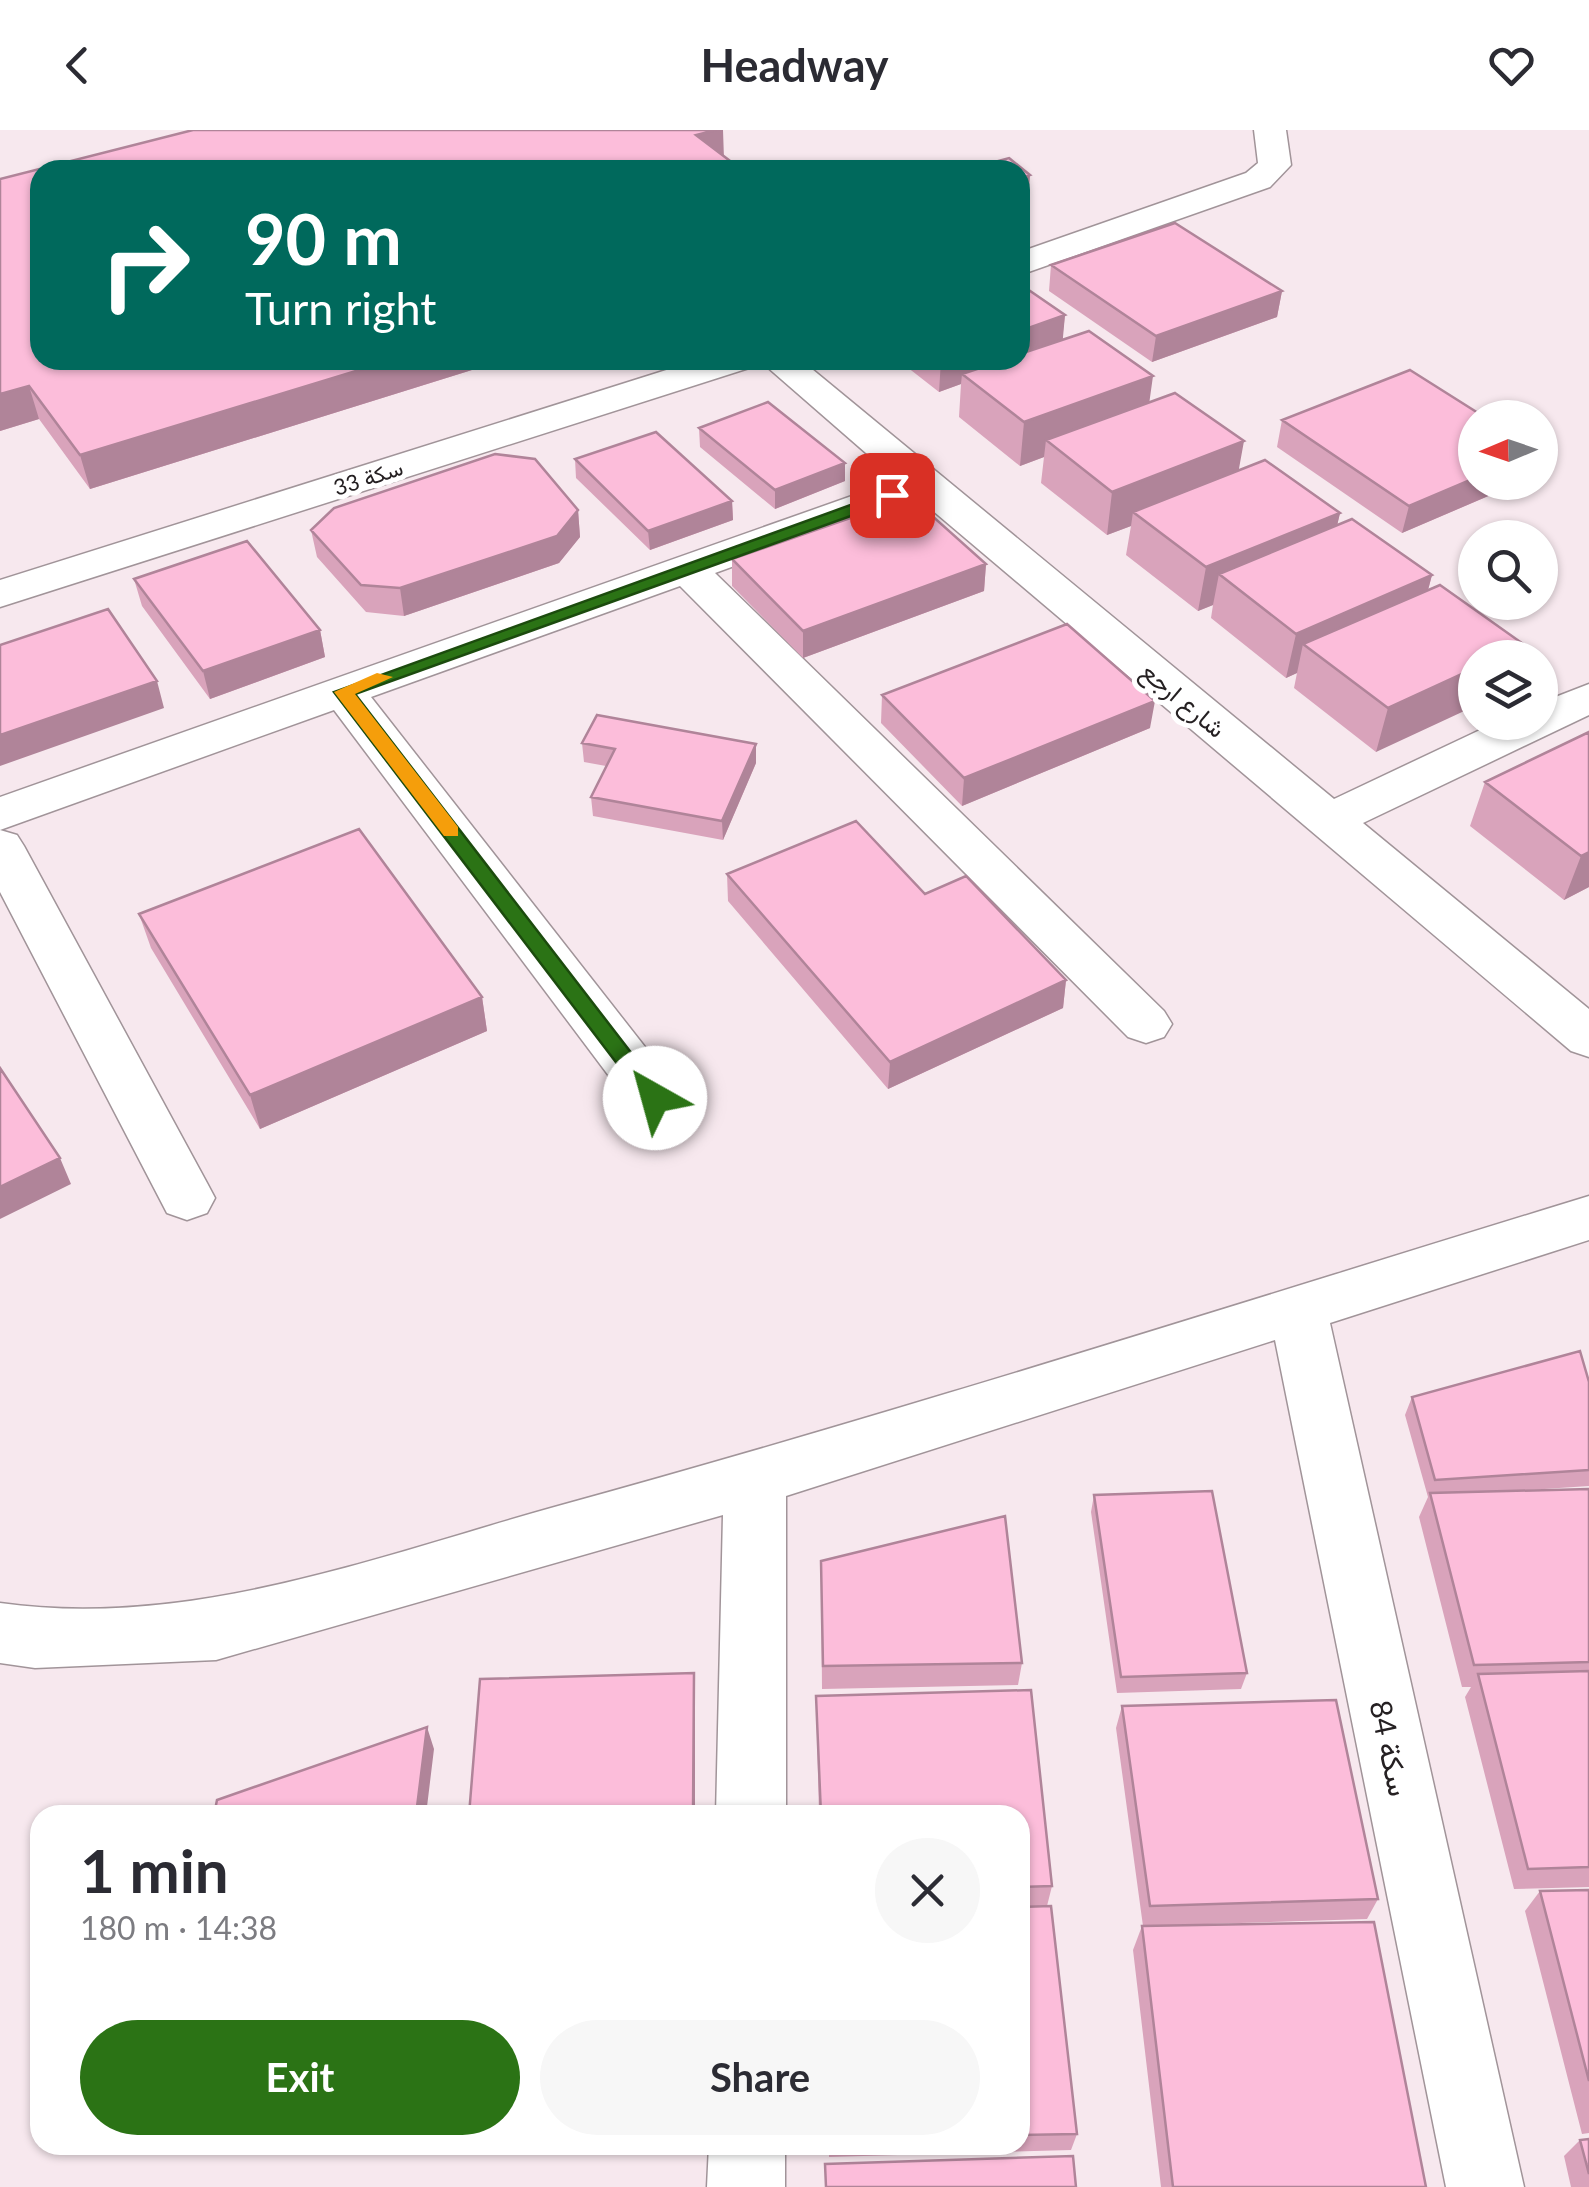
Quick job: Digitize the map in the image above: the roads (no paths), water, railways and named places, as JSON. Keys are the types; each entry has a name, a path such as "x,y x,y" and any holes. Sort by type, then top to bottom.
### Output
{"street":[{"path":"1030,260 1258,180 1275,165 1270,130"},
{"name":"سكة 33","path":"0,594 705,370"},
{"name":"شارع ارجع","path":"790,370 1589,1038"},
{"path":"0,814 926,483"},
{"path":"686,568 1146,1024"},
{"path":"343,692 655,1098"},
{"path":"1558,713 1589,698"},
{"path":"1328,820 1499,740"},
{"path":"0,846 187,1198"},
{"path":"0,1633 36,1638 216,1630 755,1479 1589,1218"},
{"name":"سكة 84","path":"1298,1309 1485,2187"},
{"path":"751,1805 755,1479"},
{"path":"746,2187 747,2155"}]}
